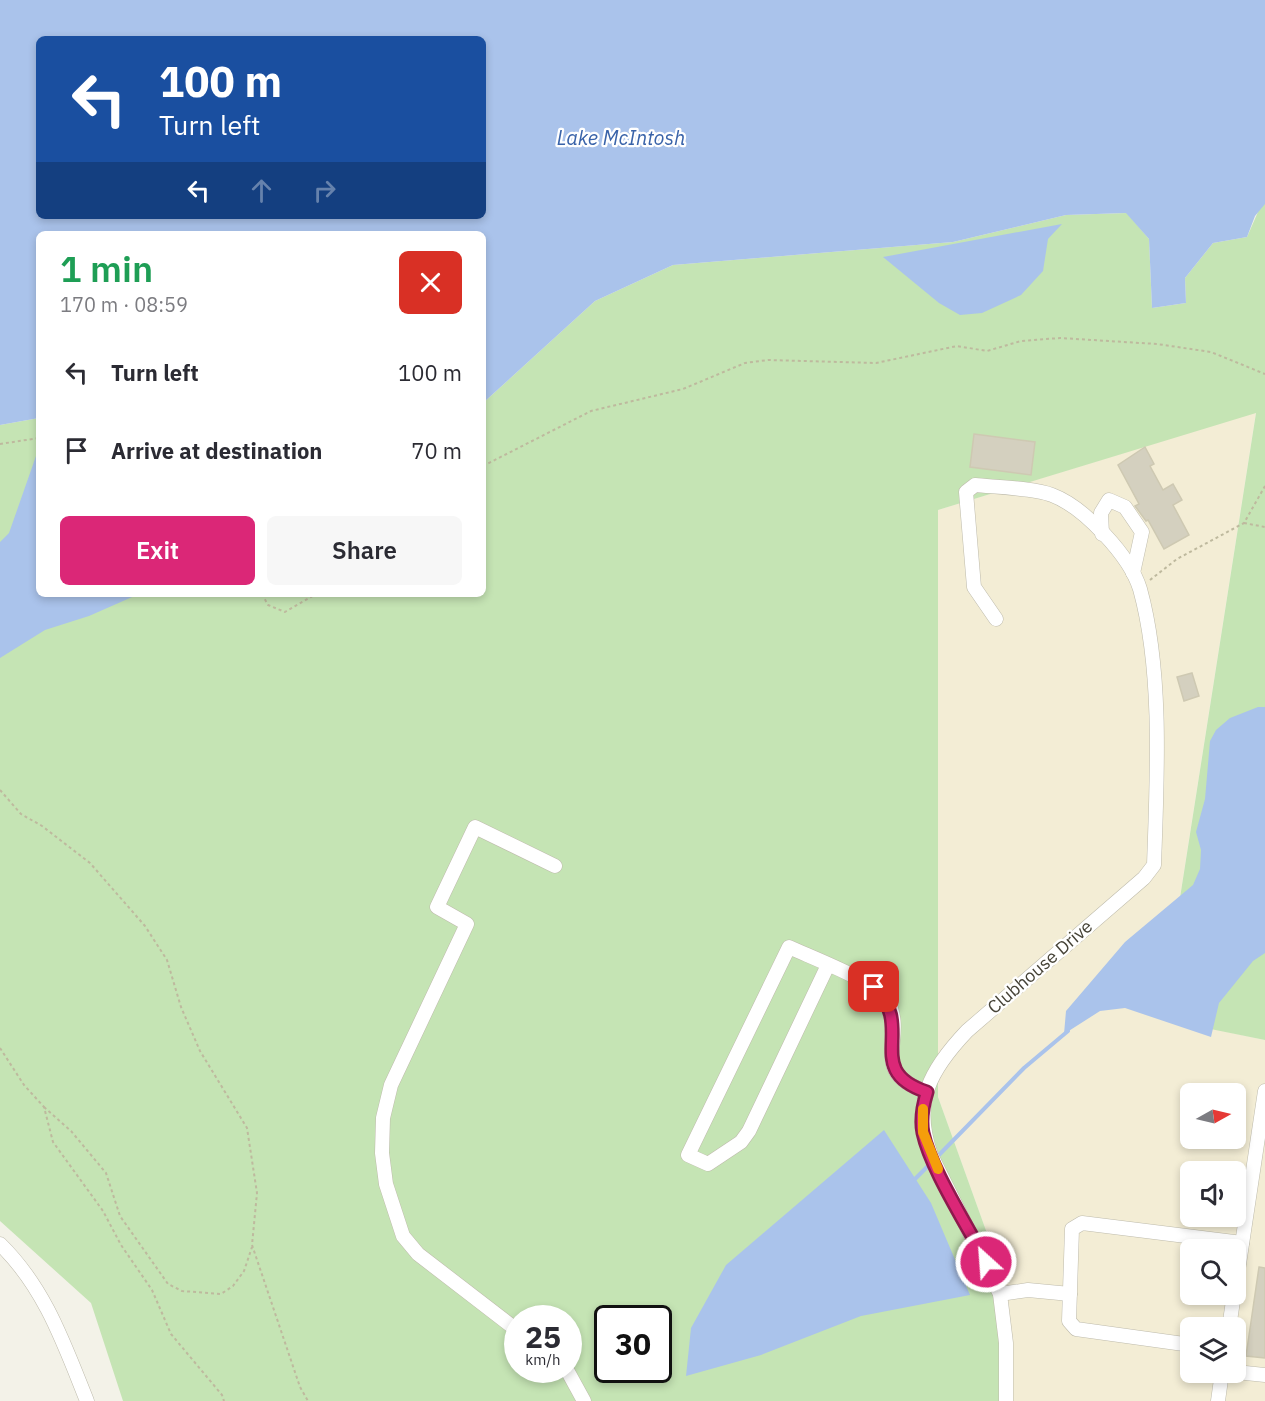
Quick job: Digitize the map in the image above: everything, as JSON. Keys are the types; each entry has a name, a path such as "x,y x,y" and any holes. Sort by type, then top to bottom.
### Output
{"street":[{"name":"Clubhouse Drive","path":"996,619 974,587 966,492 975,485 1052,494 1085,516 1102,534 1116,544 1139,587 1150,646 1156,759 1154,865 1144,878 967,1031 947,1052 927,1092 922,1114 923,1132 931,1155 975,1238 1000,1294 1005,1343 1006,1401"},
{"path":"1102,534 1101,513 1109,500 1125,507 1142,532 1133,573"},
{"path":"504,1321 418,1254 403,1236 386,1184 382,1153 383,1118 391,1085 467,924 437,907 475,828 555,866"},
{"path":"828,965 741,1142 708,1164 688,1155 789,947 828,965 874,987 887,999 892,1014 893,1067 899,1078 907,1085 927,1092"},
{"path":"1243,1239 1262,1130 1265,1091"},
{"path":"1180,1343 1076,1329 1069,1321 1072,1229 1082,1223 1210,1239"},
{"path":"0,1244 24,1269 40,1293 87,1401"},
{"path":"1000,1294 1028,1290 1070,1294"},
{"path":"1246,1373 1265,1375"},
{"path":"574,1383 584,1401"},
{"path":"1218,1401 1220,1383"}],"path":[{"path":"486,464 591,411 683,389 746,363 768,360 876,363 957,346 987,351 1021,341 1060,338 1157,344 1211,352 1265,374"},
{"path":"0,444 36,438"},
{"path":"1139,587 1177,559 1244,523 1265,486"},
{"path":"1244,523 1265,527"},
{"path":"264,597 268,605 285,612 311,597"},
{"path":"0,790 21,814 42,826 90,863 145,926 167,960 181,1006 200,1051 247,1128 256,1193 252,1245 244,1271 233,1286 221,1294 182,1291 168,1284 120,1216 106,1173 71,1131 24,1085 0,1048"},
{"path":"44,1107 54,1142 103,1211 152,1290 171,1334 222,1395 224,1401"},
{"path":"252,1245 300,1387 308,1401"}],"shaded area":[{"path":"1256,412 1161,1018 1265,1040 1265,1401 1010,1401 1007,1289 938,1097 938,510"}],"green space":[{"path":"1265,196 1265,1040 1161,1019 1256,413 938,510 938,1097 1007,1289 1010,1401 123,1401 91,1303 0,1221 0,425 36,419 36,597 486,597 486,400 595,301 673,265 953,242 1066,215 1127,213 1149,239 1152,308 1186,303 1185,278 1213,243 1247,237"}],"water":[{"name":"Lake McIntosh","path":"0,0 1265,0 1265,204 1255,216 1247,237 1213,243 1185,278 1186,303 1152,308 1149,239 1126,213 1066,215 953,242 673,265 595,301 486,400 486,231 36,231 36,419 0,425"},
{"path":"1062,224 1048,239 1043,271 1021,295 982,313 960,315 939,303 883,257"},
{"path":"36,456 36,597 132,597 89,616 45,630 0,658 0,542 9,533"},
{"path":"1258,707 1265,707 1265,953 1253,961 1219,1003 1211,1037 1125,1008 1100,1011 1064,1034 1066,1011 1125,942 1193,885 1200,869 1201,850 1196,832 1205,799 1210,741 1216,730 1230,718"},
{"path":"884,1130 931,1203 970,1295 861,1316 761,1355 686,1376 691,1328 726,1265"}],"building":[{"path":"974,434 1035,442 1031,475 970,467"},
{"path":"1145,447 1154,464 1150,466 1163,490 1173,484 1182,500 1173,505 1189,535 1164,549 1148,520 1146,521 1135,506 1139,504 1118,465"},
{"path":"1192,673 1199,696 1184,701 1177,677"},
{"path":"1259,1267 1265,1268 1265,1358 1246,1356"}],"waterway":[{"path":"937,1157 1024,1068 1068,1031"},
{"path":"915,1179 932,1162"}],"slow traffic":[{"path":"923,1109 923,1132 938,1169"}],"route":[{"path":"874,987 887,999 892,1014 893,1067 899,1078 907,1085 927,1092 922,1114 923,1132 931,1155 986,1262"}]}
